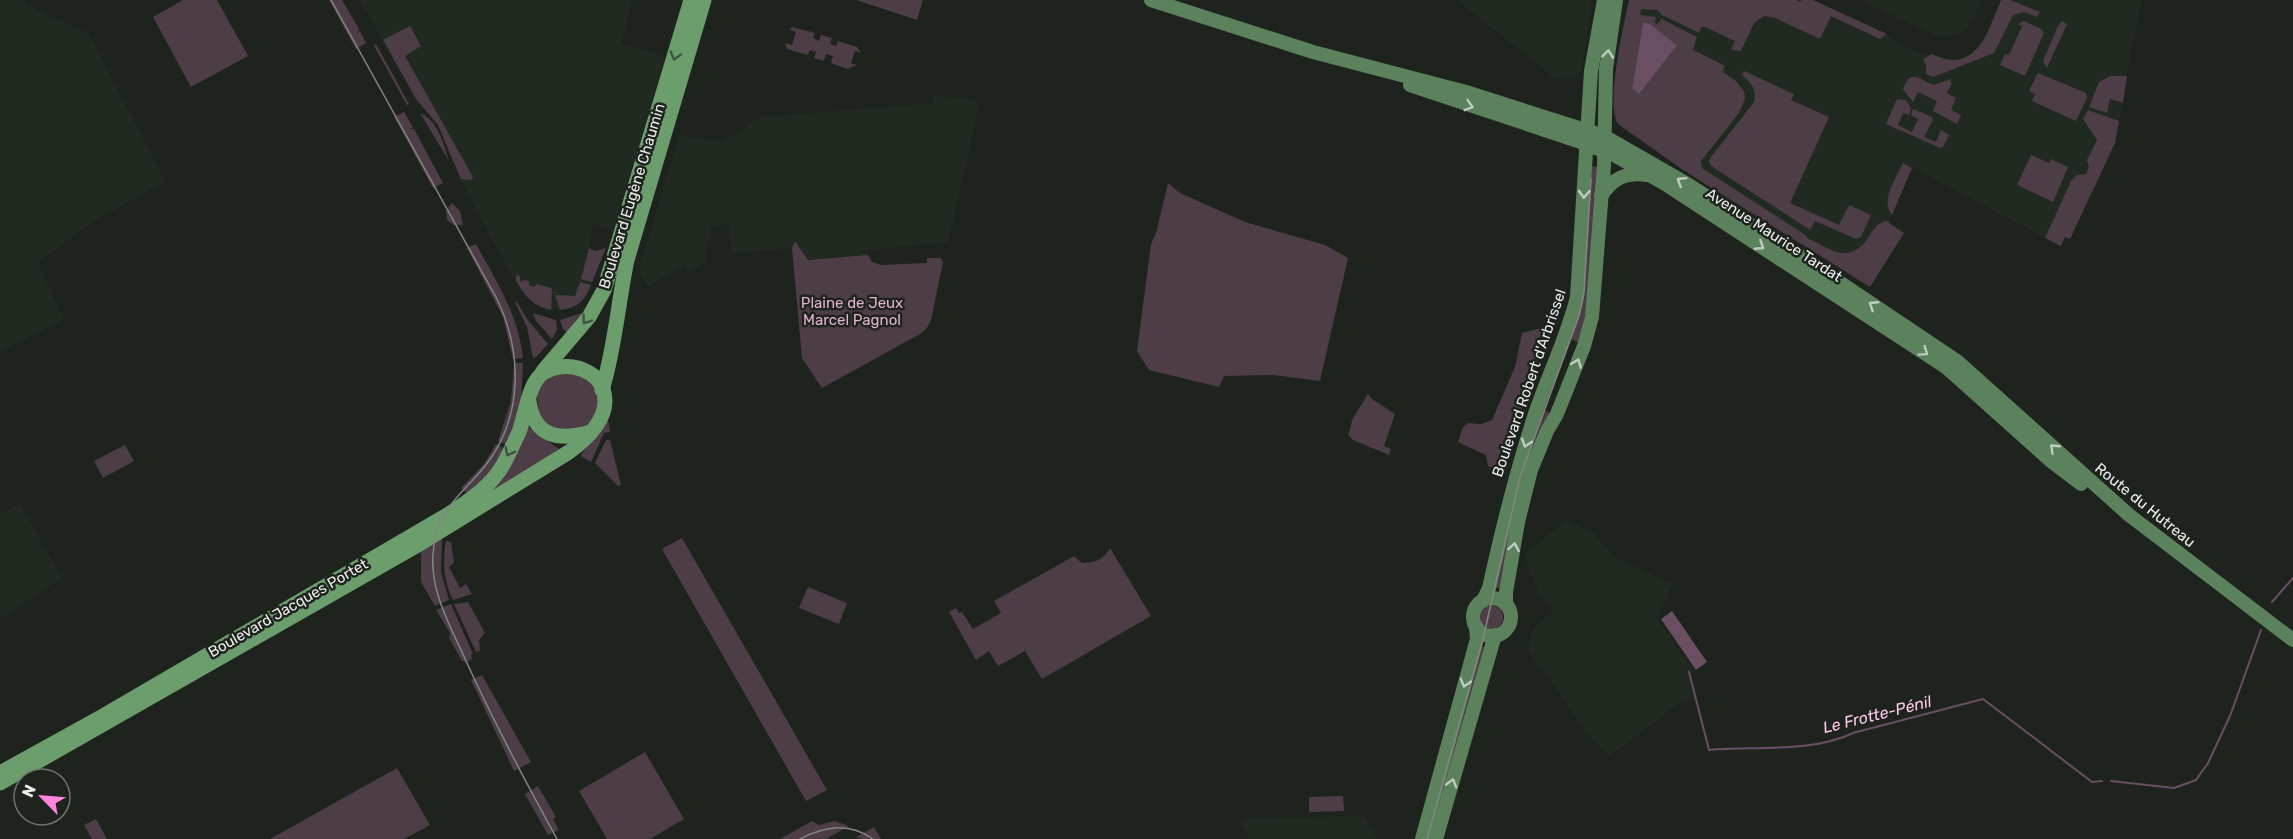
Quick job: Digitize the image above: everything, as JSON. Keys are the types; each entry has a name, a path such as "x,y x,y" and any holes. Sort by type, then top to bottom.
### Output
{"main road":[{"name":"Boulevard Eugène Chaumin","path":"541,374 589,317 607,282 691,0"},
{"name":"Boulevard Eugène Chaumin","path":"602,390 608,371 627,260 704,0"},
{"path":"563,366 588,370 602,390 605,402 600,417 591,432 566,437 542,431 533,417 529,398 541,374 563,366"},
{"name":"Boulevard Jacques Portet","path":"0,773 103,716 449,514 475,496 493,479 512,449 529,398"},
{"name":"Boulevard Jacques Portet","path":"0,783 471,513 569,452 591,432"}],"street":[{"name":"Avenue Maurice Tardat","path":"1151,0 1355,65 1466,92 1587,136 1604,136 1684,182 1808,261 1957,361 1985,385"},
{"name":"Boulevard Robert d'Arbrissel","path":"1483,601 1489,588 1514,480 1577,297 1591,71 1604,0"},
{"name":"Boulevard Robert d'Arbrissel","path":"1506,605 1506,592 1518,522 1531,470 1547,431 1557,414 1592,317 1604,151 1606,69 1616,0"},
{"name":"Avenue Maurice Tardat","path":"1587,136 1604,151 1650,176 1947,368 2052,462 2109,505 2129,515"},
{"path":"1601,196 1613,182 1622,176 1633,173 1650,176"},
{"name":"Route du Hutreau","path":"1985,385 2129,515 2293,640"},
{"path":"1422,839 1477,639 1474,612 1483,601 1497,599 1506,605 1510,613 1510,622 1504,631 1495,635 1484,634 1476,626"},
{"path":"1436,839 1495,635"}],"shaded area":[{"path":"0,0 27,0 26,5 89,33 165,182 92,222 38,263 64,320 0,352"},
{"path":"360,0 632,0 621,44 665,56 613,231 592,224 589,248 595,251 606,248 582,302 566,309 551,310 533,303 522,292 482,222 454,166 438,125 416,99"},
{"path":"1457,0 1592,0 1581,71 1570,80 1555,78"},
{"path":"1629,0 1796,0 1800,2 1801,0 1813,0 1887,34 1893,41 1916,52 1923,55 1929,53 1950,60 1964,58 1980,46 2001,0 2142,0 2131,48 2116,140 2070,239 2065,237 2061,246 1913,168 1889,223 1904,233 1870,287 1683,170 1618,124 1614,115 1616,69"},
{"path":"1859,0 1982,0 1967,28 1947,37 1935,35"},
{"path":"1643,22 1650,24 1677,45 1639,94 1632,88"},
{"path":"933,95 978,100 975,123 948,242 868,250 868,255 808,260 795,241 792,248 732,253 729,224 711,227 710,241 706,243 707,261 689,272 684,265 648,287 639,271 679,136 721,141 760,117 933,103"},
{"path":"20,504 62,578 0,619 0,514"},
{"path":"1566,520 1594,533 1614,557 1673,584 1657,618 1694,672 1691,676 1698,699 1677,705 1610,756 1590,737 1529,651 1529,640 1534,628 1553,611 1539,594 1524,556"},
{"path":"1672,611 1707,662 1696,670 1661,619"},
{"path":"1364,816 1377,839 1249,839 1240,822 1247,818"}],"green space":[{"path":"183,0 217,0 248,56 191,87 153,17"},
{"path":"329,0 342,0 359,29 357,33 360,31 366,43 356,49"},
{"path":"856,0 923,0 917,20"},
{"path":"1629,0 1796,0 1800,2 1801,0 1813,0 1887,34 1880,39 1831,16 1820,39 1775,18 1764,16 1754,23 1741,51 1731,50 1735,41 1705,27 1701,27 1699,33 1662,15 1657,10 1641,9 1640,15 1656,17 1655,23 1657,24 1662,19 1697,37 1693,50 1725,66 1723,72 1736,81 1744,91 1745,99 1739,113 1701,161 1702,168 1807,238 1838,252 1852,252 1859,248 1882,222 1889,221 1904,233 1870,287 1683,170 1618,124 1615,114 1614,83","holes":["1643,22 1650,24 1677,45 1632,88"]},
{"path":"2001,0 2010,0 2040,12 2037,17 2024,12 2013,15 1994,53 1933,77 1926,74 1923,59 1932,54 1947,59 1960,59 1970,55 1985,37"},
{"path":"2024,21 2041,29 2044,33 2025,76 2000,65 2005,54 2009,55 2022,26 2018,24"},
{"path":"2062,21 2067,24 2047,68 2043,61"},
{"path":"410,26 421,46 405,56 473,177 471,180 461,179 438,125 416,99 383,40"},
{"path":"792,27 815,33 813,38 819,41 821,35 832,38 830,44 836,46 838,41 857,47 861,53 855,51 851,63 857,65 847,69 831,63 833,56 826,54 824,61 814,58 816,52 810,50 808,55 787,49 785,43 792,45 796,32 790,30"},
{"path":"376,44 409,104 407,105 374,46"},
{"path":"1744,71 1794,94 1791,100 1829,117 1790,203 1839,225 1849,205 1871,215 1861,237 1856,239 1815,221 1810,230 1711,166 1709,161 1711,157 1754,102 1754,90 1742,75"},
{"path":"2038,73 2086,93 2087,98 2076,121 2032,101 2035,94 2029,91"},
{"path":"2111,76 2127,76 2123,103 2110,99 2107,113 2089,107 2099,82"},
{"path":"1911,77 1917,77 1933,85 1951,79 1952,83 1947,93 1956,98 1951,110 1961,115 1957,124 1933,111 1937,101 1918,92 1913,102 1903,89"},
{"path":"1897,99 1906,100 1911,109 1909,115 1903,113 1898,125 1912,132 1918,119 1911,115 1913,109 1932,117 1933,120 1924,137 1936,142 1941,130 1949,135 1943,147 1940,148 1886,124"},
{"path":"2088,110 2119,121 2115,143 2070,239 2065,237 2061,246 2045,238 2071,181 2077,175 2086,174 2089,167 2087,160 2097,140 2083,119"},
{"path":"404,112 413,127 410,129 414,129 443,183 433,188 394,117"},
{"path":"420,113 426,116 435,127 449,161"},
{"path":"2031,155 2049,163 2051,159 2068,167 2053,202 2017,185"},
{"path":"1903,163 1912,168 1892,215 1888,196"},
{"path":"1589,166 1598,167 1595,233 1588,299 1578,342 1570,339"},
{"path":"1168,183 1180,193 1245,222 1325,245 1348,258 1320,381 1273,375 1224,376 1219,387 1149,370 1137,351 1151,244 1156,233"},
{"path":"452,203 460,211 463,225 454,225 447,220 446,210"},
{"name":"Plaine de Jeux Marcel Pagnol","path":"795,241 808,260 868,255 872,262 881,265 927,263 927,258 941,258 943,262 931,320 927,328 822,388 802,358 792,248"},
{"path":"476,244 511,312 523,358 513,359 503,317 467,248"},
{"path":"589,248 595,251 606,248 592,282 581,279"},
{"path":"516,275 520,276 520,282 524,280 529,281 529,285 535,287 536,284 552,288 551,310 530,300 516,281"},
{"path":"580,282 591,285 586,295 580,303 560,310 555,295 575,296"},
{"path":"515,302 548,344 536,357 533,358 527,327"},
{"path":"585,312 569,335 563,329 560,320"},
{"path":"533,313 556,320 557,330 552,339 536,321"},
{"path":"1548,326 1501,473 1488,466 1486,455 1458,442 1463,427 1468,423 1481,424 1492,420 1515,367 1522,333"},
{"path":"514,363 523,363 521,402 507,445 498,441 511,401"},
{"path":"563,370 592,381 600,403 591,424 565,434 541,420 538,402 539,389 542,384"},
{"path":"1368,394 1395,414 1384,446 1391,449 1389,455 1353,440 1348,435 1353,418"},
{"path":"1543,410 1550,413 1501,589 1493,587 1513,495"},
{"path":"608,420 610,432 604,433 591,462 581,454"},
{"path":"527,426 559,449 499,490 485,493"},
{"path":"606,440 610,440 621,485 618,486 595,463"},
{"path":"496,444 503,448 500,459 469,495 461,488 484,464"},
{"path":"125,445 134,461 103,478 94,461"},
{"path":"682,538 827,790 806,801 662,549"},
{"path":"442,539 441,572 449,600 435,606 421,582 421,551"},
{"path":"446,541 451,542 454,563 449,567 460,588 466,584 472,594 453,600 445,571"},
{"path":"1110,548 1151,616 1042,679 1025,651 998,666 989,651 976,660 949,612 956,608 959,613 962,612 973,629 1001,613 994,601 1074,556 1082,563 1091,562 1102,558"},
{"path":"808,587 847,603 839,624 799,608"},
{"path":"468,602 485,633 479,640 480,651 476,652 454,604"},
{"path":"451,604 473,654 472,659 465,663 449,638 450,633 436,610"},
{"path":"1491,605 1500,608 1503,617 1500,626 1491,629 1482,626 1479,617 1482,608"},
{"path":"1480,646 1486,648 1438,816 1432,814"},
{"path":"482,675 531,762 514,771 471,680"},
{"path":"645,752 684,819 650,839 607,839 579,791"},
{"path":"397,768 430,825 404,839 270,839"},
{"path":"538,786 556,817 553,819 559,830 548,835 525,794"},
{"path":"1343,796 1344,811 1309,812 1309,797"},
{"path":"96,819 107,839 92,839 84,825"},
{"path":"812,821 819,825 834,821 849,826 826,839 780,839"},
{"path":"874,827 881,839 856,837"}],"waterway":[{"name":"Le Frotte-Pénil","path":"2272,602 2293,578"},
{"name":"Le Frotte-Pénil","path":"2111,781 2174,788 2196,780 2208,763 2230,716 2261,630"},
{"name":"Le Frotte-Pénil","path":"1689,672 1709,750 1782,748 1820,744 1853,733 1983,699 2092,782 2102,781"}],"tram line":[{"path":"331,0 497,299 506,320 515,363 515,385 507,427 485,466 444,515 435,539 433,568 438,596 454,635 499,729 557,839"},
{"path":"1427,839 1483,639 1520,477 1579,316 1584,293 1591,179"},
{"path":"800,839 819,831 837,828 855,830 873,839"}]}
